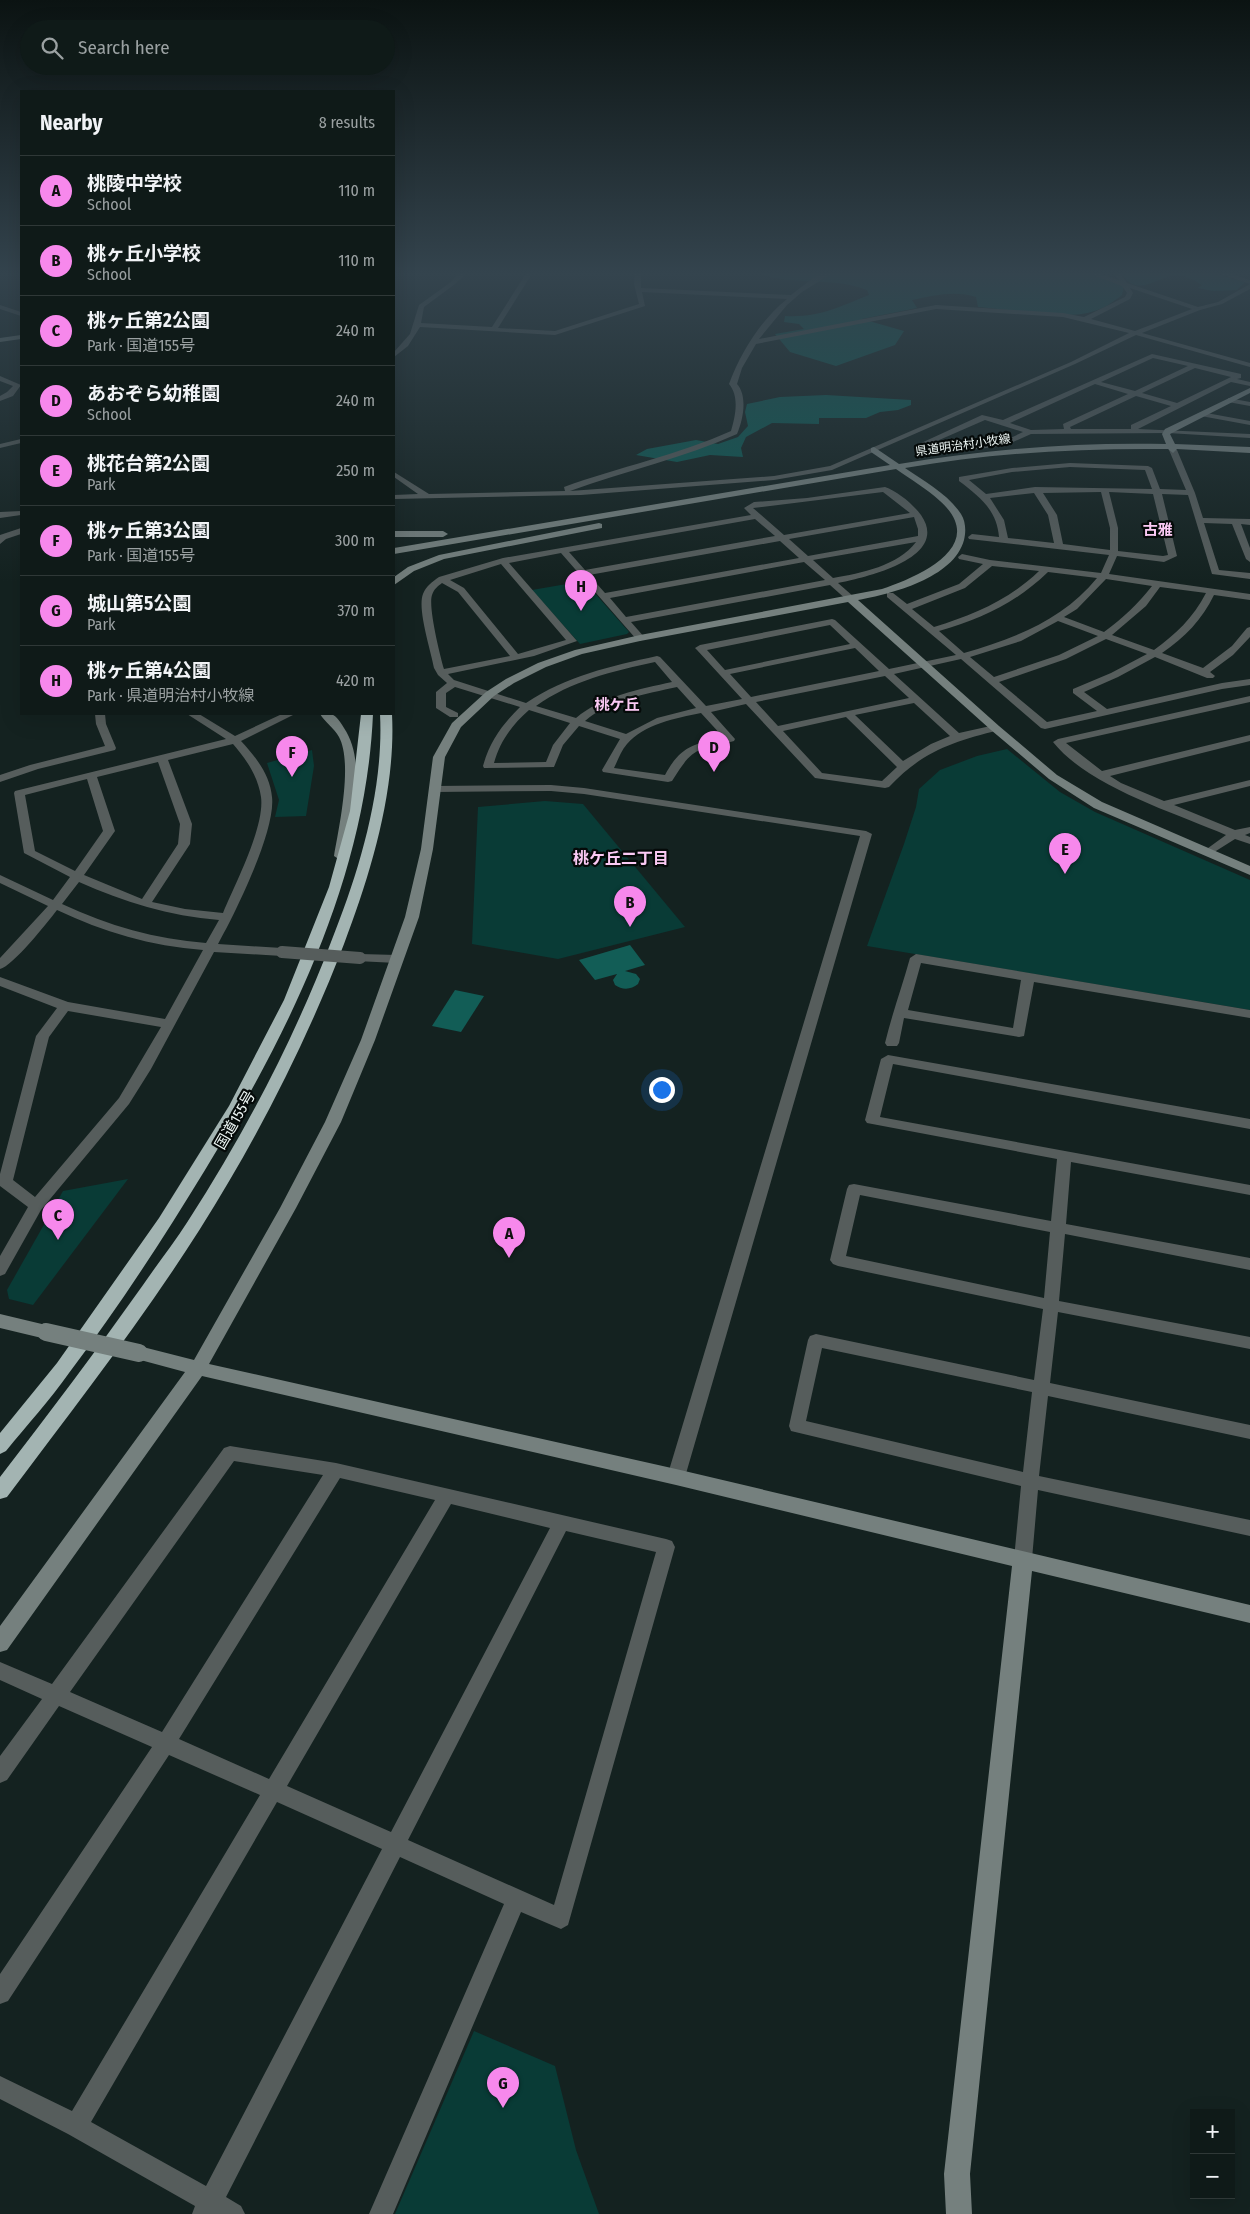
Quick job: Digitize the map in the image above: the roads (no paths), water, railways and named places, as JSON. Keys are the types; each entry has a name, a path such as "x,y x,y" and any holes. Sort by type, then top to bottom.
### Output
{"highway":[{"name":"国道155号","path":"0,1446 63,1368 165,1222 236,1107 292,1000 335,887 356,811 366,736 366,715"},
{"name":"国道155号","path":"0,1491 91,1372 194,1224 262,1109 314,1005 356,896 378,813 387,732 386,715"}],"street":[{"path":"560,492 608,474 710,443 734,432 740,412 736,386 733,384 736,375"},
{"path":"395,498 560,492 581,493 807,473 832,468 1043,375"},
{"path":"1003,423 1110,375"},
{"path":"1068,431 1066,426 1175,375"},
{"path":"1135,431 1134,427 1238,376 1235,375"},
{"path":"0,378 17,386 10,394 0,400"},
{"path":"1231,380 1250,384"},
{"path":"1095,382 1178,406"},
{"path":"1168,431 1250,390"},
{"path":"1231,400 1250,404"},
{"path":"1204,414 1250,423"},
{"path":"1030,432 1004,444 941,451 923,444 985,417 1030,432 1168,431 1250,436"},
{"path":"1168,431 1166,434 1191,493 1215,572 1250,576"},
{"path":"0,446 14,446 20,442"},
{"name":"県道明治村小牧線","path":"1173,448 1250,454"},
{"name":"県道明治村小牧線","path":"684,504 902,469 1030,454 1173,448 1250,450"},
{"path":"0,1643 198,1368 288,1208 333,1122 368,1040 412,917 427,849 439,757 450,734 466,715 490,694 526,672 562,658 640,638 851,599 908,585 927,576 952,556 959,545 962,533 955,509 874,450"},
{"path":"972,537 1164,559 1173,556 1157,492 1148,468 1070,465 1012,470 962,479 984,497 1000,518 1004,540"},
{"path":"395,475 438,504"},
{"path":"624,620 831,581 889,566 907,555 922,538 922,522 916,514 885,489 807,500 754,504 748,508 831,581 995,728 1053,777 1098,805 1250,871"},
{"path":"984,497 1035,489 1104,489 1191,493"},
{"path":"1035,489 1048,503 1055,516 1060,546"},
{"path":"680,684 623,698 597,709 576,722 563,735 554,750 550,765 488,766 495,744 509,724 527,707 554,690 591,674 657,658 680,684 704,710 730,739 699,746 683,754 677,760 668,778 607,770 627,738 658,721 704,710 748,700 962,657 1027,634 1076,606 1104,576 1114,553 1115,533 1104,489"},
{"path":"395,534 444,534 684,504"},
{"path":"395,551 684,504"},
{"path":"395,581 411,569 442,557 684,504"},
{"path":"0,515 20,513"},
{"path":"583,573 916,514"},
{"path":"627,738 454,683 441,673 426,606 427,595 434,585 442,579 503,561 758,516"},
{"path":"1199,520 1250,522"},
{"path":"1236,522 1250,559"},
{"path":"0,541 20,531"},
{"path":"603,596 922,538"},
{"path":"395,555 422,548"},
{"path":"563,550 640,638"},
{"path":"962,557 990,563 1104,576 1250,597"},
{"path":"441,673 516,657 572,642 503,561"},
{"path":"906,608 962,586 990,563"},
{"path":"932,630 995,608 1031,585 1045,570"},
{"path":"442,579 462,590 516,657"},
{"path":"992,681 1043,666 1105,636 1141,607 1158,584"},
{"path":"1104,712 1077,691 1117,675 1154,654 1192,622 1206,604 1210,592"},
{"path":"890,595 1045,726 1222,686 1250,682"},
{"path":"1058,618 1204,672 1222,686"},
{"path":"956,736 832,622 700,648 819,776 885,786 902,766 938,744 956,736 995,728"},
{"path":"1204,672 1226,656 1242,641 1250,630"},
{"path":"723,673 858,645"},
{"path":"454,683 441,692 441,708 454,715"},
{"path":"1250,698 1058,742 1117,785 1250,841"},
{"path":"776,729 917,699"},
{"path":"848,714 902,766"},
{"path":"0,779 34,767 111,748 101,724 100,715"},
{"path":"0,1270 36,1206 124,1101 227,918 260,838 267,798 261,777 252,759 235,740 194,715"},
{"path":"227,918 186,913 145,903 78,877 30,854 19,793 235,740 288,715"},
{"path":"326,715 334,721 346,739 352,760 348,806 335,887"},
{"path":"1100,774 1250,738"},
{"path":"145,903 184,844 186,824 162,759"},
{"path":"0,965 30,936 56,905 78,877 109,831 92,776"},
{"path":"1161,805 1250,782"},
{"path":"435,789 551,788 576,790 866,834 676,1477"},
{"path":"1208,853 1234,834 1250,830"},
{"path":"0,879 112,929 151,939 210,948 397,959"},
{"path":"892,1044 916,958 1250,1014"},
{"path":"900,1013 1019,1033 1028,977"},
{"path":"0,981 65,1006 169,1024"},
{"path":"36,1206 5,1182 43,1036 65,1006"},
{"path":"1250,1124 888,1059 872,1120 1250,1190"},
{"path":"959,2214 957,2174 1040,1387 1051,1305 1064,1157"},
{"path":"1250,1264 854,1189 838,1260 1051,1305 1250,1343"},
{"path":"0,1321 676,1477 1250,1614"},
{"path":"1250,1432 816,1340 797,1426 1030,1481 1250,1528"},
{"path":"0,1671 56,1695 165,1744 395,1844 516,1900 561,1918 666,1547 336,1470 230,1453 56,1695 0,1773"},
{"path":"0,1993 165,1744 336,1470"},
{"path":"76,2126 446,1497"},
{"path":"208,2208 561,1524"},
{"path":"381,2214 516,1900"},
{"path":"0,2087 76,2126 208,2208 233,2214"}],"place":[{"name":"桃ヶ丘第4公園","path":"581,611"},
{"name":"あおぞら幼稚園","path":"714,772"},
{"name":"桃ヶ丘第3公園","path":"292,777"},
{"name":"桃花台第2公園","path":"1065,874"},
{"name":"桃ヶ丘小学校","path":"630,927"},
{"name":"桃ヶ丘第2公園","path":"58,1240"},
{"name":"桃陵中学校","path":"509,1258"},
{"name":"城山第5公園","path":"503,2108"}],"district":[{"name":"古雅","path":"1158,530"},
{"name":"桃ケ丘","path":"617,705"},
{"name":"桃ケ丘二丁目","path":"621,858"}]}
